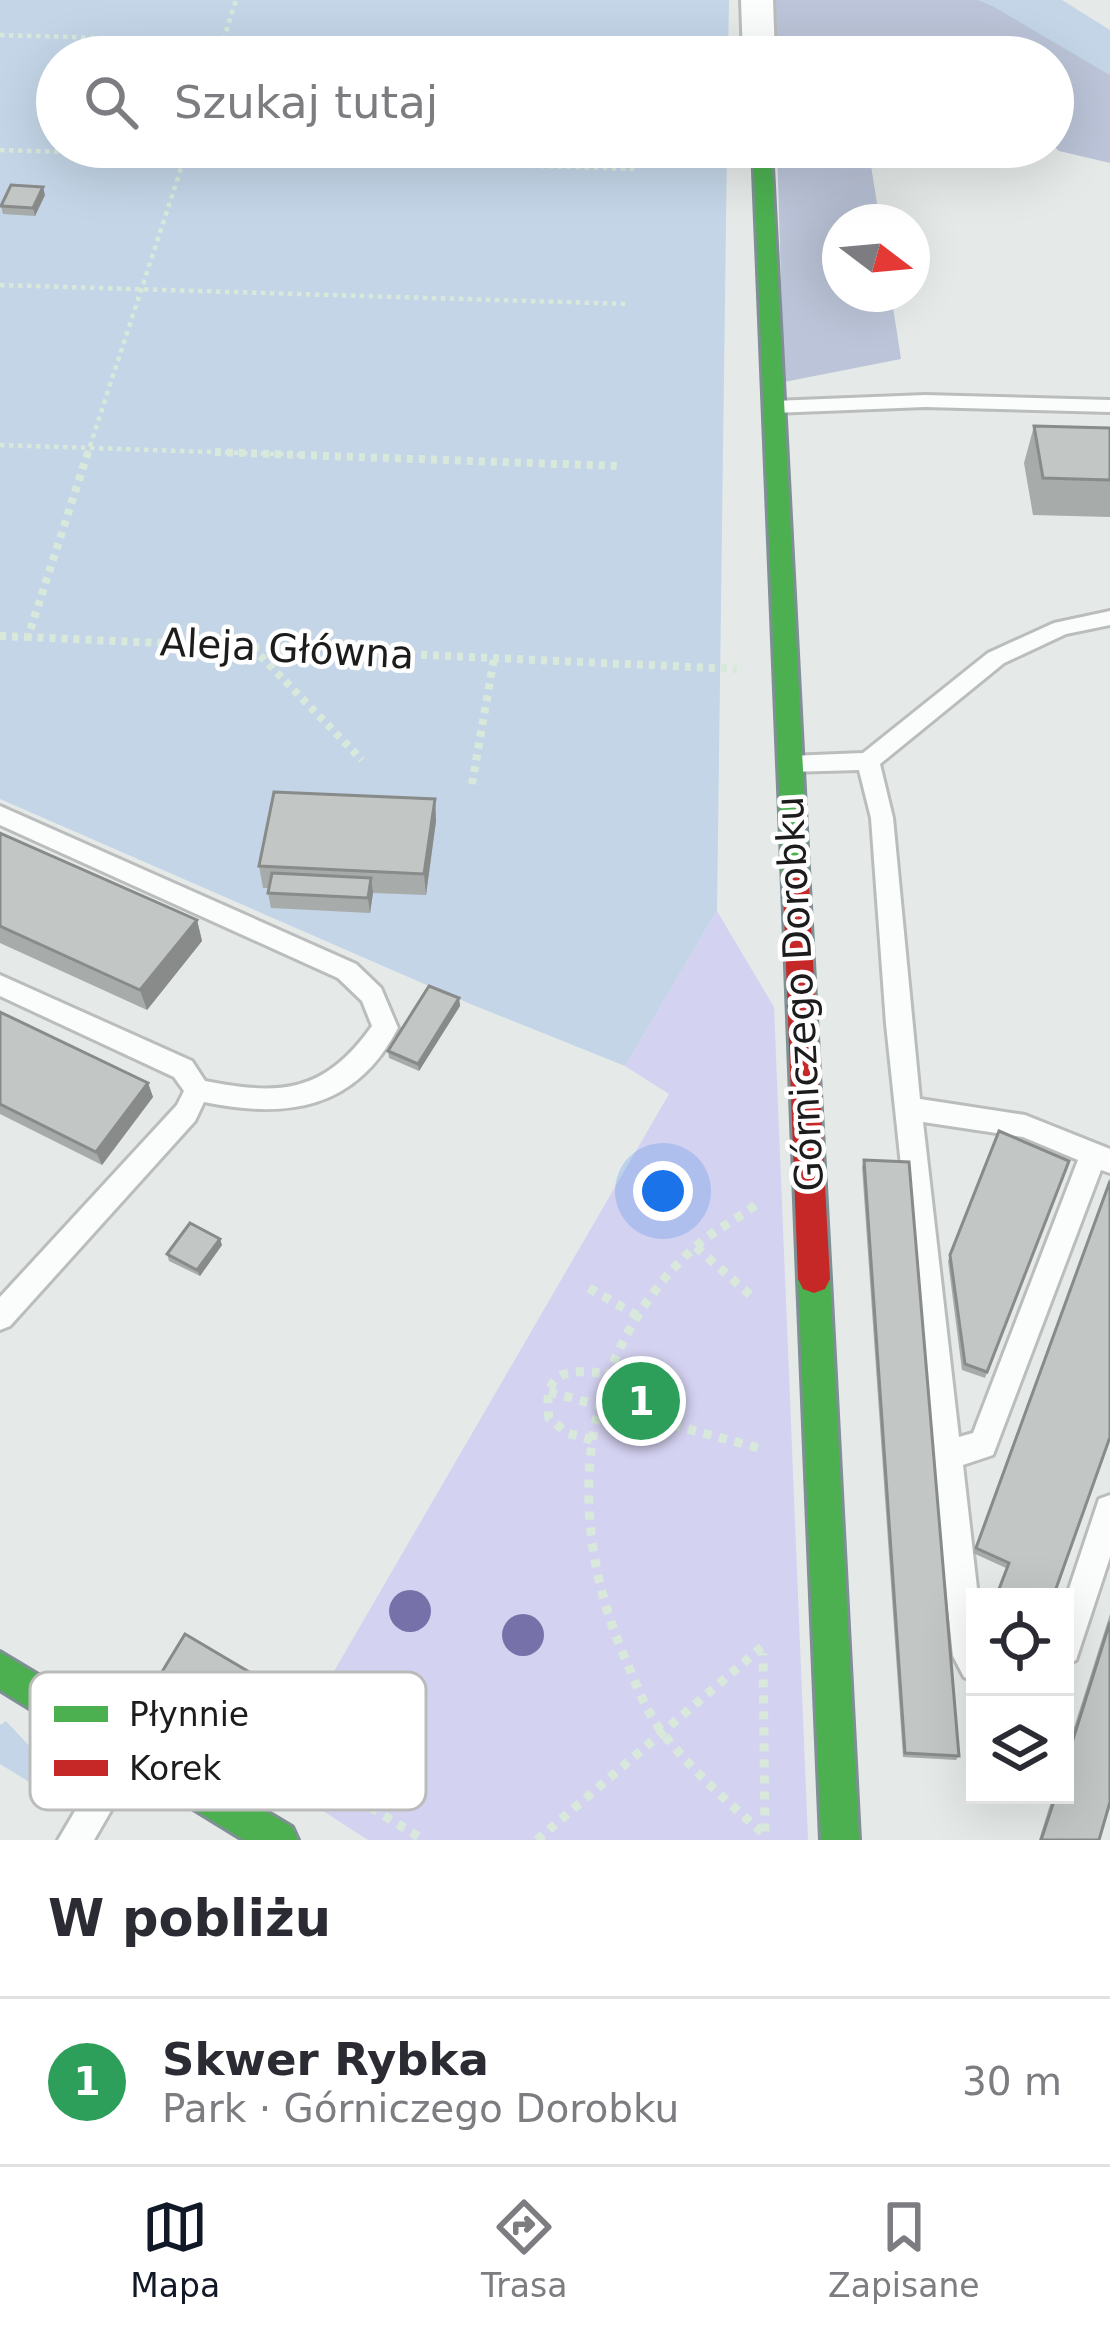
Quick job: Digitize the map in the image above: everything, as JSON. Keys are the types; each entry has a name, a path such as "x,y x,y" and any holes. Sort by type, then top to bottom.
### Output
{"street":[{"path":"757,0 758,36"},
{"name":"Górniczego Dorobku","path":"763,168 839,1840"},
{"path":"0,1670 30,1688"},
{"path":"230,1810 279,1840"}],"lane":[{"path":"772,406 925,401 1110,406"},
{"path":"787,764 868,761 996,658 1061,628 1110,618"},
{"path":"868,761 882,818 908,1109 966,1629"},
{"path":"0,815 346,970 371,995 385,1028 364,1062 339,1083 291,1102 246,1101 197,1090 183,1069 0,985"},
{"path":"0,1317 186,1113 197,1090"},
{"path":"908,1109 1025,1126 1102,1158 983,1445 947,1455"},
{"path":"1074,1621 1110,1510"},
{"path":"76,1840 94,1810"}],"path":[{"path":"225,36 236,0"},
{"path":"0,35 36,36"},
{"path":"0,150 36,150"},
{"path":"28,637 181,168"},
{"path":"612,168 637,169"},
{"path":"0,285 630,304"},
{"path":"0,445 617,466"},
{"name":"Aleja Główna","path":"0,635 750,670"},
{"path":"251,646 362,760"},
{"path":"472,784 494,658"},
{"path":"754,1185 755,1231"},
{"path":"754,1207 696,1247 638,1316 608,1374 598,1406 586,1490 593,1561 619,1651 662,1732 764,1838"},
{"path":"696,1247 756,1300"},
{"path":"756,1277 756,1321"},
{"path":"589,1288 638,1316"},
{"path":"592,1440 567,1433 549,1418 549,1392 554,1380 571,1369 608,1374"},
{"path":"549,1392 759,1448"},
{"path":"759,1427 760,1470"},
{"path":"762,1624 764,1838"},
{"path":"537,1840 763,1646"}],"shaded area":[{"path":"0,0 729,0 728,36 36,36 36,168 727,168 717,911 625,1066 468,1003 0,799"},
{"path":"772,0 978,0 1043,36 773,36"},
{"path":"978,0 1062,0 1110,30 1110,75 1074,55 1074,36 1041,36"},
{"path":"1074,54 1110,75 1110,163 1074,155"},
{"path":"778,168 871,168 877,204 822,204 822,312 894,312 901,359 784,382"},
{"path":"717,911 774,1007 808,1840 368,1840 322,1810 426,1810 426,1672 334,1672 669,1094 625,1066"},
{"path":"6,1721 30,1747 30,1783 0,1764 0,1725"}],"building":[{"path":"11,185 43,187 33,208 1,206"},
{"path":"1034,426 1110,428 1110,480 1043,478"},
{"path":"274,792 435,799 424,874 259,866"},
{"path":"0,833 197,920 140,990 0,926"},
{"path":"272,873 371,878 368,898 268,893"},
{"path":"429,986 459,998 418,1064 388,1051"},
{"path":"0,1012 148,1083 96,1152 0,1104"},
{"path":"999,1131 1069,1161 987,1372 965,1364 950,1255"},
{"path":"864,1160 909,1162 959,1756 905,1753"},
{"path":"1110,1181 1110,1437 1056,1588 999,1588 1009,1563 976,1548"},
{"path":"190,1223 220,1239 197,1270 167,1254"},
{"path":"1110,1622 1110,1802 1099,1840 1041,1840 1053,1804 1074,1804 1074,1736"},
{"path":"185,1634 249,1672 162,1672"}],"traffic: fast":[{"path":"763,168 796,887"},
{"path":"814,1279 840,1840"},
{"path":"0,1670 30,1688"},
{"path":"230,1810 279,1840"}],"traffic: jam":[{"path":"796,887 814,1279"}],"place":[{"name":"Skwer Rybka","path":"641,1401"}]}
